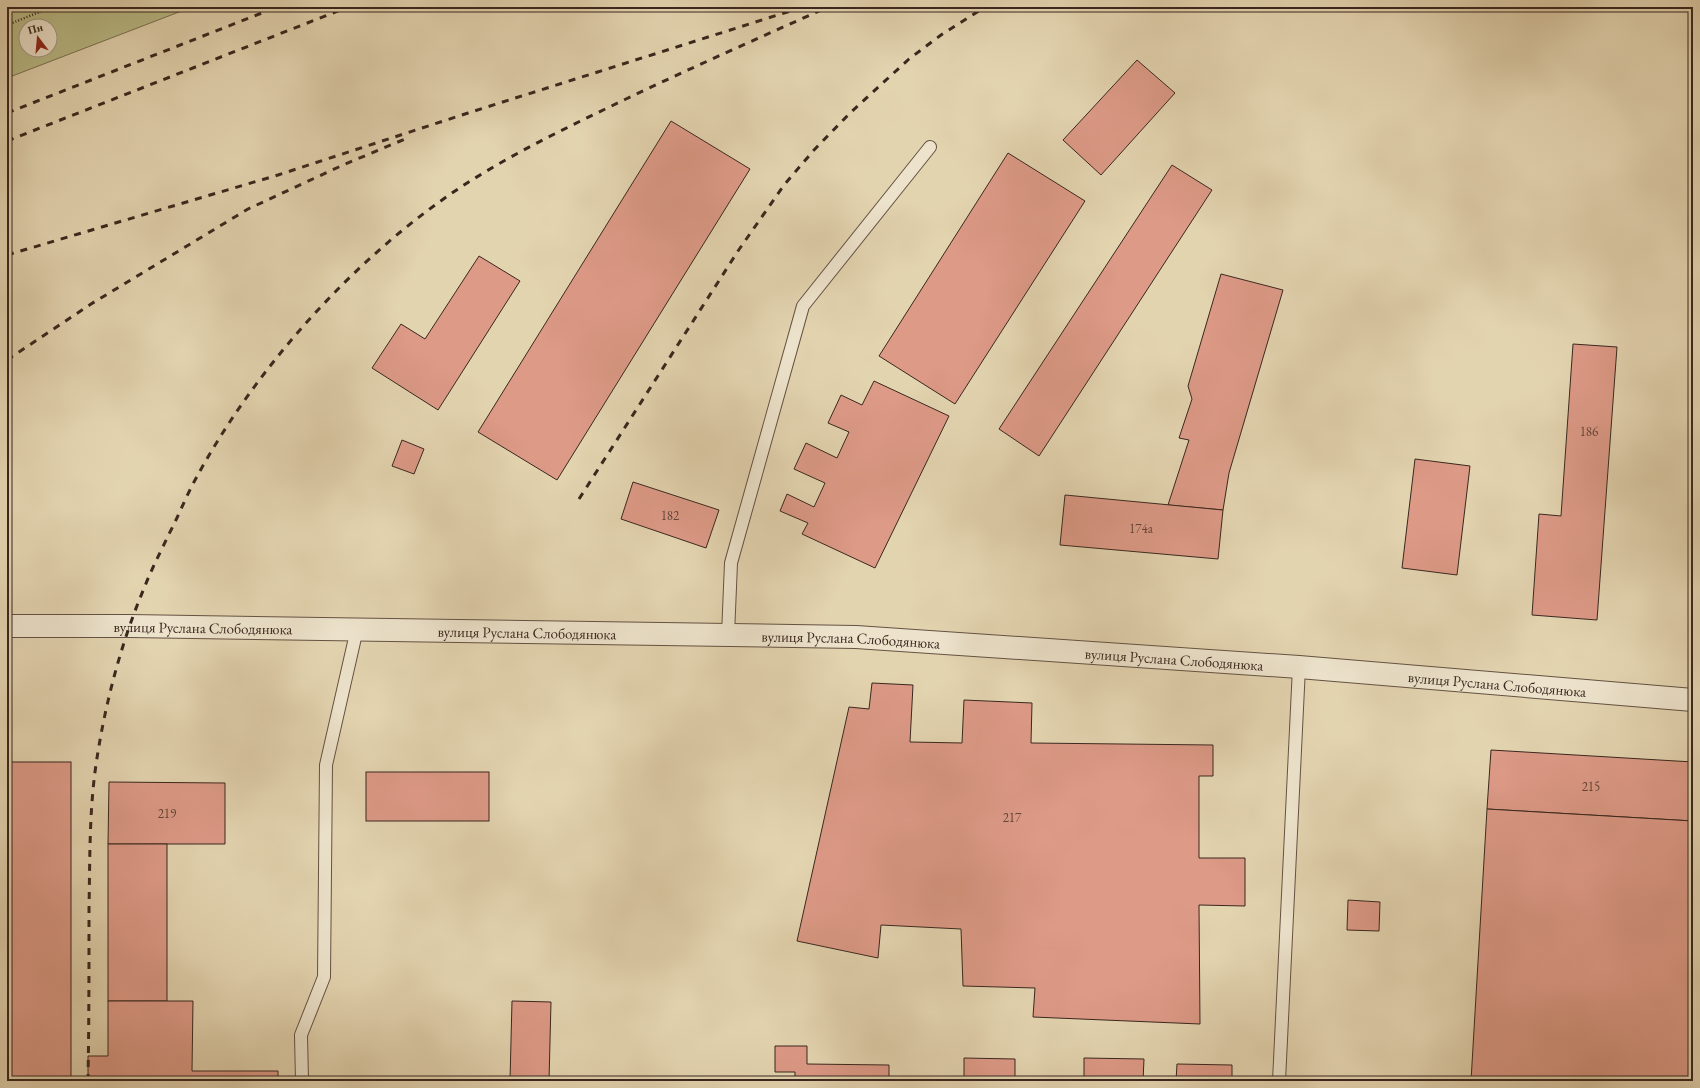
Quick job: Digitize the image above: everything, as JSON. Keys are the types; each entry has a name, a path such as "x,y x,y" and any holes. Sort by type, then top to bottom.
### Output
{"street":[{"name":"вулиця Руслана Слободянюка","path":"7,626 130,626 856,637 1299,668 1693,700"}],"lane":[{"path":"728,635 732,563 803,306 930,147"},
{"path":"302,1081 301,1035 324,978 326,765 357,629"},
{"path":"1279,1081 1299,668"}],"path":[{"path":"7,25 52,7"}],"green space":[{"path":"7,7 192,7 7,78"}],"building":[{"path":"1137,60 1175,93 1101,175 1063,140"},
{"path":"671,121 750,169 557,480 478,432"},
{"path":"1008,153 1085,201 955,404 879,356"},
{"path":"1172,165 1212,190 1039,456 999,429"},
{"path":"479,256 520,281 438,410 372,368 401,324 425,339"},
{"path":"1221,274 1283,290 1229,473 1223,510 1168,505 1189,440 1179,438 1192,399 1188,386"},
{"path":"1573,344 1617,347 1597,620 1532,615 1539,514 1561,516"},
{"path":"874,381 949,416 875,568 802,534 808,523 780,511 787,494 814,507 825,483 794,469 806,443 837,458 849,432 828,423 841,395 862,405"},
{"path":"402,440 424,449 414,474 392,466"},
{"path":"1415,459 1470,466 1457,575 1402,568"},
{"path":"633,482 719,510 706,548 621,519"},
{"path":"1065,495 1223,510 1218,559 1060,545"},
{"path":"872,683 913,685 910,742 962,743 964,700 1032,703 1031,743 1213,745 1213,776 1199,776 1199,858 1245,858 1245,906 1199,905 1200,1024 1033,1017 1035,988 963,986 961,929 881,925 878,958 797,941 849,707 869,709"},
{"path":"1491,750 1693,762 1693,821 1487,809"},
{"path":"7,762 71,762 71,1081 7,1081"},
{"path":"366,772 489,772 489,821 366,821"},
{"path":"109,782 225,783 225,844 108,844"},
{"path":"1487,809 1693,821 1693,1081 1471,1081"},
{"path":"108,844 167,844 167,1001 108,1001"},
{"path":"1348,900 1380,902 1379,931 1347,930"},
{"path":"108,1001 193,1001 192,1071 278,1071 278,1081 88,1081 88,1056 108,1056"},
{"path":"512,1001 551,1002 549,1081 510,1081"},
{"path":"775,1046 807,1046 807,1064 889,1065 889,1081 795,1081 795,1072 775,1072"},
{"path":"964,1058 1015,1059 1015,1081 964,1081"},
{"path":"1084,1058 1144,1059 1143,1081 1084,1081"},
{"path":"1177,1064 1232,1065 1232,1081 1176,1081"}],"railway":[{"path":"7,113 277,7"},
{"path":"7,141 348,7"},
{"path":"7,255 278,175 803,7"},
{"path":"88,1081 91,814 94,777 110,692 129,628 154,566 194,482 218,440 246,398 277,357 310,318 346,281 383,247 422,215 461,187 521,151 584,119 676,75 828,7"},
{"path":"579,499 738,251 784,185 814,150 850,113 909,59 941,35 985,7"},
{"path":"7,360 91,304 248,209 343,165 405,139"}]}
